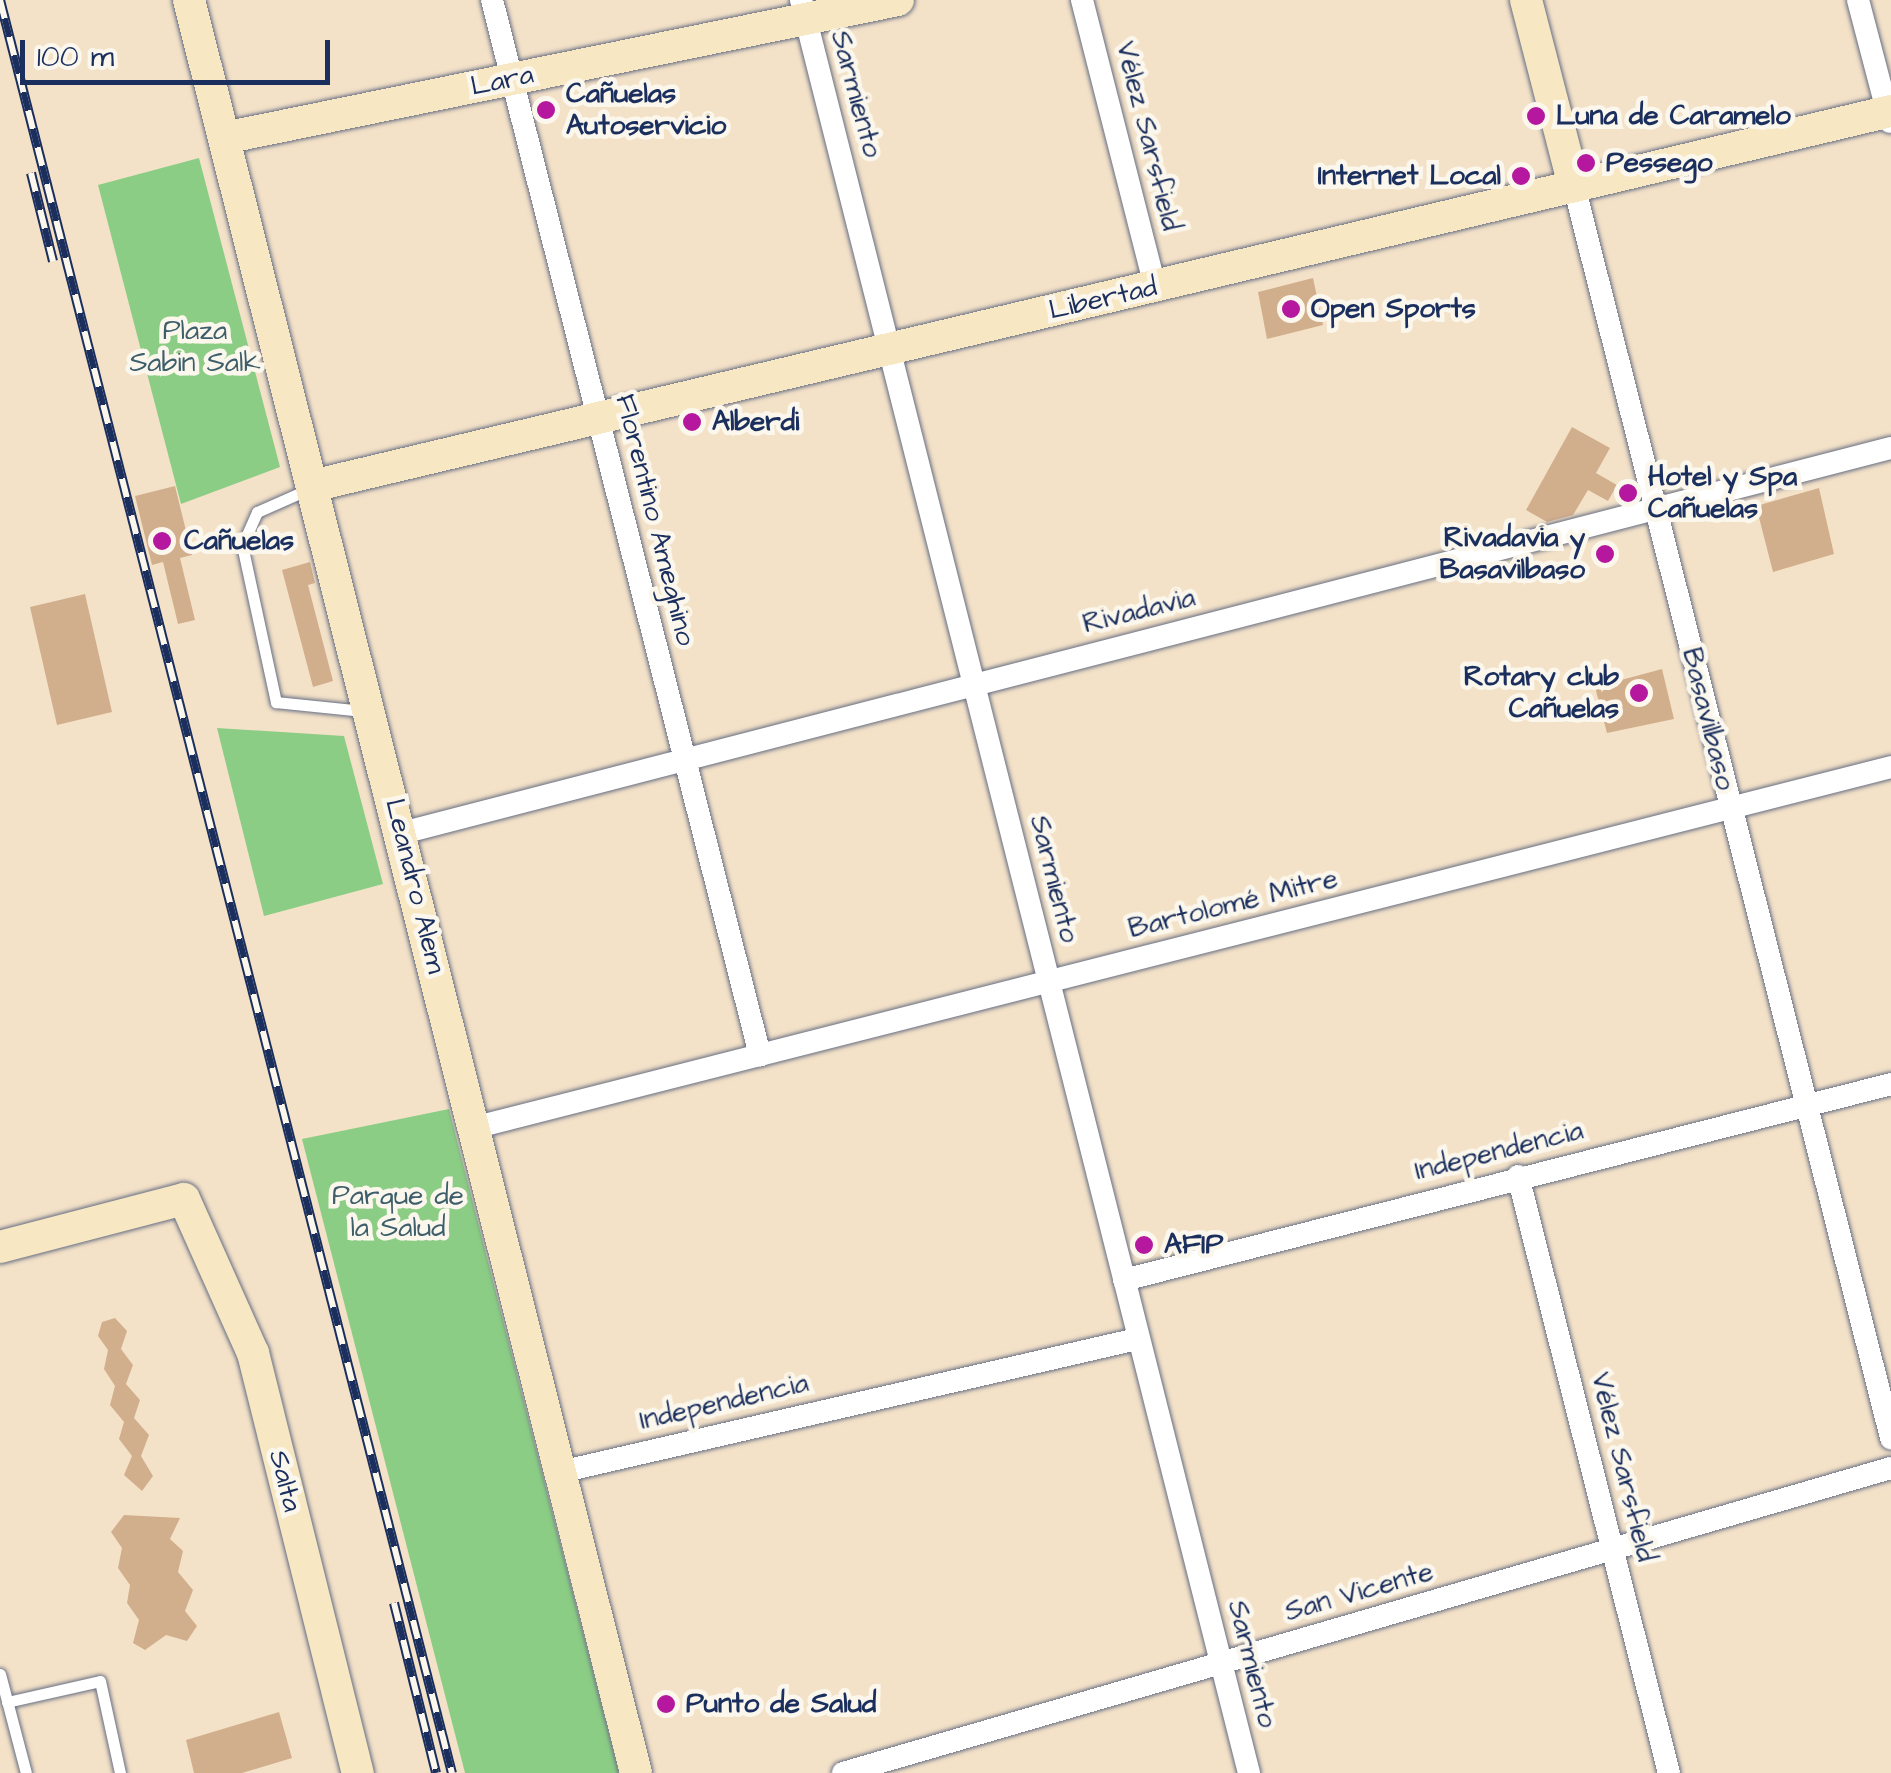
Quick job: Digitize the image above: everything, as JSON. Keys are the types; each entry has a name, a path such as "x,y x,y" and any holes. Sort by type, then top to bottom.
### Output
{"street":[{"name":"Leandro Alem","path":"189,0 316,486 636,1773"},
{"name":"Florentino Ameghino","path":"492,0 760,1055"},
{"name":"Lara","path":"224,138 512,79 803,10 898,0"},
{"name":"Vélez Sarsfield","path":"1082,0 1155,287"},
{"name":"Basavilbaso","path":"1526,0 1890,1431"},
{"path":"1858,0 1890,116"},
{"name":"Sarmiento","path":"803,10 1136,1339 1250,1773"},
{"name":"Libertad","path":"316,486 1574,186 1890,116"},
{"name":"Rivadavia","path":"402,832 1891,448"},
{"name":"Bartolomé Mitre","path":"473,1128 1891,767"},
{"name":"Independencia","path":"1124,1280 1518,1176 1891,1084"},
{"name":"Vélez Sarsfield","path":"1518,1176 1669,1773"},
{"name":"Salta","path":"0,1246 184,1199 253,1352 358,1773"},
{"name":"Independencia","path":"560,1472 1136,1339"},
{"name":"San Vicente","path":"843,1773 1891,1468"}],"lane":[{"path":"316,486 256,512 242,546 276,702 372,712"},
{"path":"0,1674 26,1773"},
{"path":"7,1702 100,1680 120,1773"}],"green space":[{"name":"Plaza Sabin Salk","path":"199,158 280,467 181,504 98,185"},
{"path":"217,728 344,736 383,884 264,916"},
{"name":"Parque de la Salud","path":"449,1109 619,1773 465,1773 302,1139"}],"building":[{"path":"1313,278 1323,325 1267,339 1258,292"},
{"path":"1572,427 1610,448 1596,473 1617,485 1608,501 1588,490 1573,515 1547,522 1526,510"},
{"path":"175,486 192,555 180,558 195,620 178,624 163,562 152,565 135,496"},
{"path":"1819,488 1834,554 1773,572 1756,506"},
{"path":"310,562 315,583 308,585 333,681 313,687 282,570"},
{"path":"85,594 112,712 57,725 30,607"},
{"path":"1662,669 1674,719 1607,733 1595,687"},
{"path":"115,1318 127,1331 121,1349 133,1365 126,1384 140,1400 134,1418 149,1435 141,1456 153,1476 142,1491 124,1475 132,1456 119,1439 124,1422 110,1405 115,1386 104,1369 108,1350 98,1336 102,1322"},
{"path":"124,1515 180,1518 170,1539 183,1551 178,1572 193,1590 185,1611 197,1626 187,1641 166,1635 145,1650 133,1643 139,1620 127,1603 130,1585 118,1568 122,1548 111,1532"},
{"path":"279,1712 292,1758 242,1773 194,1773 186,1740"}],"railway":[{"path":"0,0 452,1773"},
{"path":"31,173 53,261"},
{"path":"394,1603 436,1773"}],"place":[{"name":"Cañuelas Autoservicio","path":"546,110"},
{"name":"Luna de Caramelo","path":"1536,116"},
{"name":"Pessego","path":"1586,163"},
{"name":"Internet Local","path":"1521,176"},
{"name":"Open Sports","path":"1291,309"},
{"name":"Alberdi","path":"692,422"},
{"name":"Hotel y Spa Cañuelas","path":"1628,493"},
{"name":"Cañuelas","path":"162,541"},
{"name":"Rivadavia y Basavilbaso","path":"1605,554"},
{"name":"Rotary club Cañuelas","path":"1639,693"},
{"name":"AFIP","path":"1144,1245"},
{"name":"Punto de Salud","path":"666,1704"}]}
